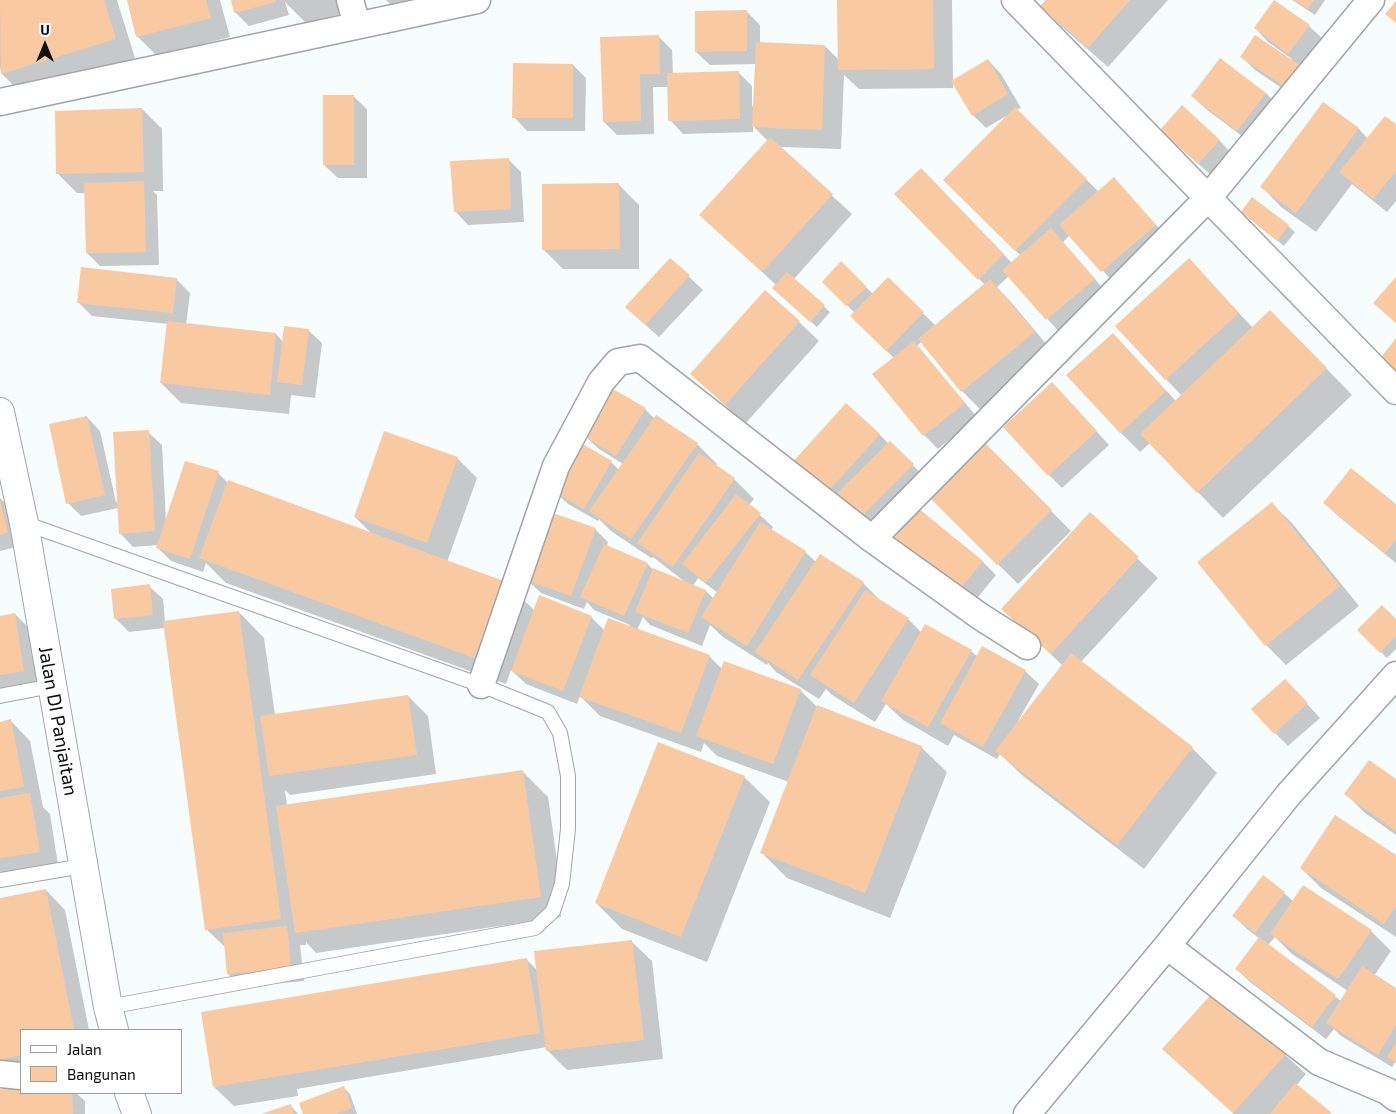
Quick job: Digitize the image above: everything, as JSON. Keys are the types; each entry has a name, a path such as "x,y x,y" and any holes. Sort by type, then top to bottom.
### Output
{"street":[{"path":"350,0 357,25"},
{"path":"0,102 477,0"},
{"path":"1015,0 1396,391"},
{"path":"872,539 1208,198 1371,0"},
{"path":"481,685 556,466 600,382 618,362 640,358 872,539 981,617 1027,646"},
{"name":"Jalan DI Panjaitan","path":"0,412 24,523 111,1018"},
{"path":"1027,1114 1167,946 1289,794 1396,675"},
{"path":"1167,946 1319,1062 1387,1092 1396,1098"},
{"path":"0,1074 20,1076"},
{"path":"129,1094 136,1114"}],"lane":[{"path":"24,523 481,685 548,712 560,733 568,776 568,829 562,884 553,911 535,928 111,1018"},
{"path":"0,696 52,686"},
{"path":"0,880 83,866"}],"building":[{"path":"0,0 104,0 116,39 1,74"},
{"path":"127,0 206,0 211,18 136,37"},
{"path":"231,0 276,0 276,2 234,13"},
{"path":"837,0 933,0 934,69 838,70"},
{"path":"1046,0 1130,0 1088,48 1040,6"},
{"path":"1274,0 1310,25 1288,54 1254,28"},
{"path":"1294,0 1314,0 1308,9"},
{"path":"1396,1 1396,23 1385,14"},
{"path":"747,10 747,51 695,52 695,11"},
{"path":"659,35 660,74 640,74 641,121 603,122 600,37"},
{"path":"1255,35 1301,66 1287,88 1240,57"},
{"path":"756,42 825,45 822,130 752,127"},
{"path":"1220,58 1266,93 1237,131 1191,96"},
{"path":"988,59 1008,94 972,116 951,81"},
{"path":"513,63 573,64 573,118 512,118"},
{"path":"739,71 740,119 668,121 667,73"},
{"path":"323,95 354,95 354,165 323,165"},
{"path":"1323,102 1359,128 1296,213 1260,187"},
{"path":"1182,105 1220,140 1198,164 1160,130"},
{"path":"1015,107 1087,179 1015,251 943,180"},
{"path":"142,108 144,172 56,174 55,111"},
{"path":"1385,116 1396,124 1396,171 1373,199 1339,172"},
{"path":"770,137 833,194 762,272 699,215"},
{"path":"509,158 511,209 454,212 450,161"},
{"path":"921,168 1004,254 978,280 894,194"},
{"path":"1114,177 1156,225 1101,272 1059,225"},
{"path":"144,181 146,252 86,253 84,183"},
{"path":"619,183 620,249 542,250 542,184"},
{"path":"1252,197 1289,225 1277,241 1241,212"},
{"path":"1051,228 1095,279 1046,320 1002,270"},
{"path":"670,258 690,275 645,325 625,307"},
{"path":"1189,258 1239,313 1165,380 1115,326"},
{"path":"841,261 867,287 846,306 822,282"},
{"path":"81,267 177,278 173,313 77,303"},
{"path":"787,272 825,305 810,322 772,288"},
{"path":"888,277 924,312 886,351 850,316"},
{"path":"1396,277 1396,323 1373,303"},
{"path":"990,279 1035,332 961,392 918,339"},
{"path":"765,290 800,321 725,405 690,374"},
{"path":"1270,310 1327,368 1197,493 1140,434"},
{"path":"167,321 276,333 270,395 160,383"},
{"path":"284,326 309,329 302,385 277,382"},
{"path":"1113,333 1166,391 1120,433 1066,375"},
{"path":"1396,338 1396,373 1379,360"},
{"path":"914,341 965,403 923,436 872,374"},
{"path":"1052,382 1097,431 1048,476 1003,427"},
{"path":"613,389 646,408 616,456 584,436"},
{"path":"846,403 880,434 824,496 790,465"},
{"path":"656,415 698,443 631,539 589,511"},
{"path":"87,416 105,495 66,504 49,424"},
{"path":"149,430 155,531 119,534 113,432"},
{"path":"384,431 458,457 427,543 354,517"},
{"path":"890,441 914,464 857,521 833,497"},
{"path":"983,441 1052,510 997,565 928,496"},
{"path":"581,443 612,461 584,509 553,491"},
{"path":"699,453 735,478 673,567 637,543"},
{"path":"185,461 219,471 190,559 156,548"},
{"path":"1351,468 1396,504 1396,540 1385,553 1323,503"},
{"path":"228,480 509,583 480,660 199,558"},
{"path":"736,494 761,513 706,583 682,564"},
{"path":"0,499 8,533 0,535"},
{"path":"1272,502 1340,586 1265,646 1197,562"},
{"path":"918,508 983,561 956,594 891,542"},
{"path":"550,512 596,528 571,596 526,580"},
{"path":"1090,512 1139,557 1051,654 1001,609"},
{"path":"760,522 806,551 747,646 701,617"},
{"path":"604,544 648,563 624,616 580,597"},
{"path":"820,554 864,582 798,680 755,652"},
{"path":"653,568 706,590 688,633 635,612"},
{"path":"150,584 153,615 114,619 111,589"},
{"path":"865,590 909,618 854,703 810,675"},
{"path":"539,595 592,616 563,691 511,671"},
{"path":"1382,605 1396,619 1396,636 1380,653 1357,630"},
{"path":"239,611 281,919 205,930 163,621"},
{"path":"15,613 24,671 0,675 0,616"},
{"path":"608,618 710,655 681,733 579,697"},
{"path":"925,624 972,650 928,727 881,701"},
{"path":"982,646 1026,670 983,747 940,723"},
{"path":"1071,653 1193,747 1117,845 995,751"},
{"path":"724,661 801,689 773,764 696,736"},
{"path":"1285,679 1308,703 1274,734 1251,709"},
{"path":"408,695 417,755 269,776 260,716"},
{"path":"817,705 922,746 865,893 760,853"},
{"path":"11,719 24,787 0,791 0,722"},
{"path":"658,742 745,776 681,937 595,903"},
{"path":"1369,760 1396,779 1396,831 1344,794"},
{"path":"523,770 541,897 295,933 276,806"},
{"path":"30,793 40,852 0,858 0,798"},
{"path":"1335,815 1396,855 1396,906 1384,924 1300,868"},
{"path":"1263,875 1285,892 1255,933 1232,916"},
{"path":"1303,885 1372,930 1338,979 1270,934"},
{"path":"46,889 74,1029 20,1029 20,1055 0,1060 0,898"},
{"path":"287,926 291,967 227,974 223,933"},
{"path":"1259,937 1336,995 1312,1027 1235,969"},
{"path":"632,940 644,1040 546,1051 534,951"},
{"path":"527,958 540,1033 213,1087 201,1012"},
{"path":"1362,966 1396,988 1396,1025 1378,1055 1326,1023"},
{"path":"1216,989 1287,1053 1233,1113 1162,1049"},
{"path":"1396,1042 1396,1062 1387,1057"},
{"path":"1295,1083 1331,1112 1330,1114 1270,1114"},
{"path":"344,1086 352,1108 336,1114 303,1114 299,1103"},
{"path":"20,1088 20,1094 72,1094 73,1114 0,1114 0,1089"},
{"path":"291,1104 294,1114 261,1114"}]}
